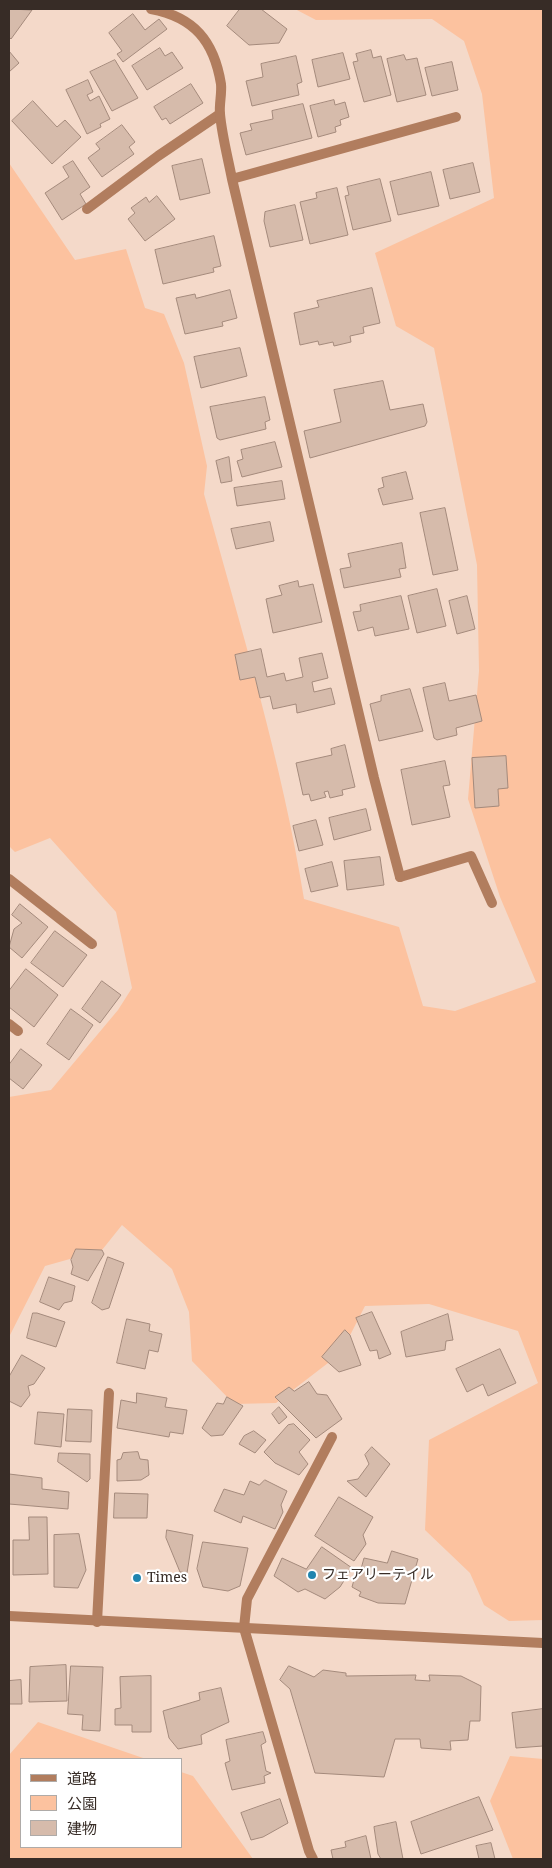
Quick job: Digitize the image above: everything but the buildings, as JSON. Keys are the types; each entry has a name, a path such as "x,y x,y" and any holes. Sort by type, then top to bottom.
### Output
{"street":[{"path":"151,9 166,12 194,26 213,54 221,85 220,114 232,179 372,768 400,877 471,856 492,903"},
{"path":"87,210 158,156 220,114"},
{"path":"232,179 456,117"},
{"path":"9,879 92,944"},
{"path":"9,1024 18,1031"},
{"path":"97,1622 109,1393"},
{"path":"313,1859 309,1851 244,1628 247,1599 332,1437"},
{"path":"9,1616 97,1622 543,1643"}],"green space":[{"path":"295,9 543,9 543,1620 509,1621 484,1605 470,1573 425,1530 429,1440 538,1383 518,1331 429,1304 365,1306 341,1353 276,1403 234,1404 192,1361 189,1312 172,1269 122,1225 102,1250 45,1266 9,1337 9,1097 51,1090 118,1010 132,988 116,912 50,838 15,852 9,846 9,163 75,260 126,249 145,308 164,314 184,363 207,466 204,494 272,746 295,848 304,899 399,927 423,1006 455,1011 536,982 500,897 468,799 479,671 477,565 434,348 396,326 375,253 494,198 482,94 464,41 432,19 316,20"},
{"path":"38,1722 143,1758 20,1758 20,1848 182,1848 182,1772 193,1776 253,1859 9,1859 9,1755"},
{"path":"510,1756 543,1759 543,1859 513,1859 490,1801"}],"place":[{"name":"フェアリーテイル","path":"312,1575"},
{"name":"Times","path":"137,1578"}]}
